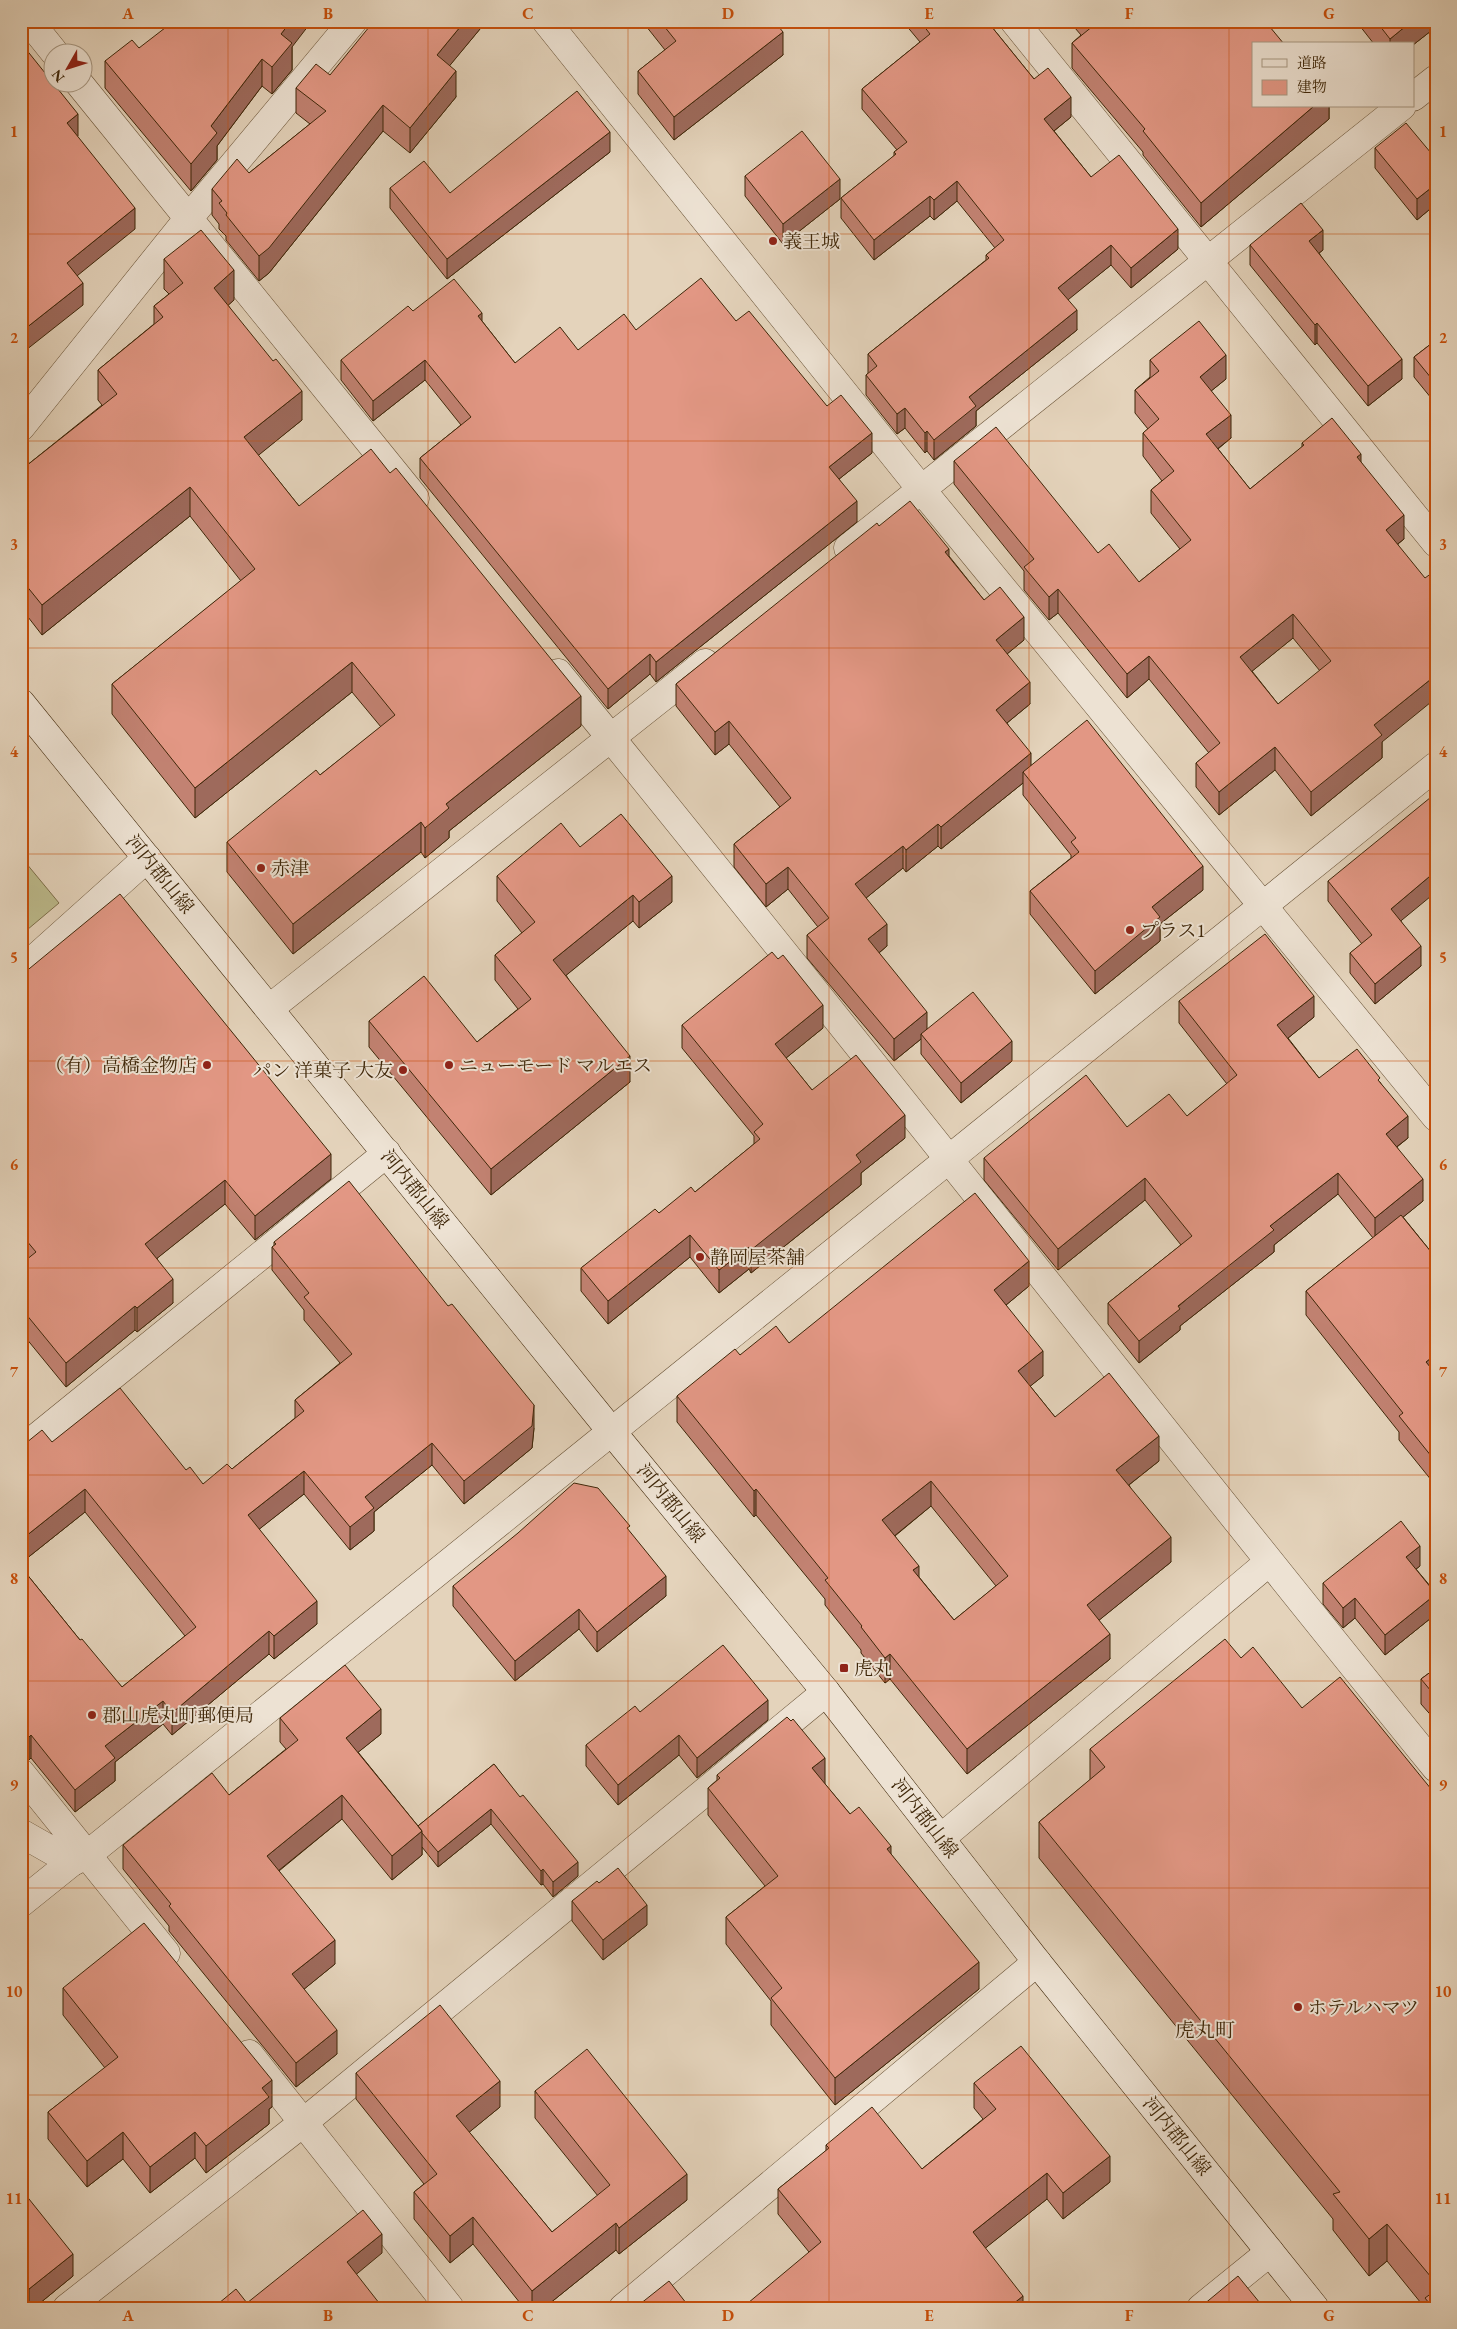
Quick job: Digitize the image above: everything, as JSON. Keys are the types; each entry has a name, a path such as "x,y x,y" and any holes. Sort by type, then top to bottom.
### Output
{"street":[{"path":"29,21 46,42"},
{"path":"21,427 188,219 353,21"},
{"path":"546,21 921,489 1436,1117"},
{"path":"1014,21 1436,543"},
{"path":"1414,96 1436,79"},
{"path":"86,92 431,517"},
{"path":"828,564 1399,108"},
{"path":"270,1008 727,645"},
{"path":"543,654 949,1158 1269,1562 1436,1768"},
{"name":"河内郡山線","path":"21,703 612,1432 826,1692 1038,1962 1315,2308"},
{"path":"21,1903 612,1432 949,1158 1264,907 1436,766"},
{"path":"21,971 147,858"},
{"path":"21,1450 387,1154"},
{"path":"941,1838 1269,1562"},
{"path":"67,2308 304,2122 826,1692"},
{"path":"21,1774 79,1858 180,1969"},
{"path":"21,1833 79,1858"},
{"path":"623,2308 1038,1962"},
{"path":"235,2038 304,2122 450,2308"},
{"path":"1201,2308 1270,2252"}],"shaded area":[{"path":"21,857 59,903 21,935"}],"building":[{"path":"174,21 291,21 281,34 292,43 272,67 262,59 211,126 217,133 191,164 105,61 132,40 139,48"},
{"path":"374,21 465,21 437,55 456,71 410,128 383,105 269,248 259,256 226,215 227,213 219,203 222,201 212,189 237,159 249,173 326,111 296,88 316,64 330,75"},
{"path":"660,21 774,21 783,32 674,117 638,71 676,41"},
{"path":"920,21 987,21 1034,79 1048,68 1071,97 1044,119 1091,177 1119,155 1178,229 1131,268 1111,245 1058,288 1077,310 969,397 976,406 934,440 927,431 925,433 905,408 897,414 866,375 877,366 868,354 989,258 986,255 1004,240 957,181 934,200 930,196 874,240 841,198 896,154 894,152 907,142 862,89 930,34"},
{"path":"1089,21 1265,21 1282,42 1252,42 1252,108 1312,108 1201,203 1143,131 1145,129 1072,43 1093,26"},
{"path":"1376,21 1412,21 1390,39"},
{"path":"21,43 42,69 42,92 60,92 78,114 67,123 135,208 67,263 83,283 21,332"},
{"path":"577,91 610,132 447,259 390,188 424,161 450,193"},
{"path":"1406,123 1436,159 1436,184 1417,199 1375,148"},
{"path":"802,131 840,179 783,224 745,176"},
{"path":"1301,203 1323,230 1309,241 1402,359 1368,386 1250,245"},
{"path":"201,230 234,270 214,288 273,361 276,359 302,391 244,437 299,506 371,449 390,473 396,468 581,696 446,804 449,808 425,828 421,822 293,924 227,842 316,770 320,775 395,715 352,662 195,788 112,684 255,569 190,487 42,605 21,579 21,470 117,394 98,370 163,317 154,306 183,283 164,259"},
{"path":"701,278 736,321 749,311 827,406 841,395 872,433 829,467 857,501 656,662 650,654 608,689 420,458 471,417 425,360 373,401 341,360 408,306 413,311 454,279 482,313 478,316 515,363 560,327 578,350 624,314 636,330"},
{"path":"1199,321 1226,355 1200,377 1231,415 1206,434 1250,489 1304,445 1302,443 1332,418 1361,454 1357,457 1404,515 1386,530 1425,578 1436,570 1436,675 1374,725 1382,735 1311,792 1275,747 1219,792 1196,763 1220,743 1149,656 1127,674 1058,589 1049,597 1024,567 1034,559 954,461 996,427 1098,553 1109,544 1139,582 1191,540 1151,490 1174,471 1143,433 1159,419 1135,390 1159,371 1150,360","holes":["1293,614 1331,661 1278,704 1240,657"]},
{"path":"1436,340 1436,384 1414,357"},
{"path":"910,501 949,549 945,552 984,600 1000,587 1024,617 996,640 1030,682 996,710 1031,753 941,827 938,824 906,850 903,846 855,884 887,924 868,939 927,1012 894,1039 807,935 829,918 788,867 766,884 734,844 791,798 729,721 715,732 676,684 877,523 879,526"},
{"path":"1087,720 1203,866 1152,907 1160,917 1095,971 1030,891 1079,852 1071,842 1076,838 1023,772"},
{"path":"1436,793 1436,871 1391,909 1421,946 1375,984 1350,953 1372,935 1328,881"},
{"path":"621,814 672,876 639,902 633,895 553,960 630,1056 491,1169 369,1021 424,976 477,1042 531,999 495,955 535,922 497,876 561,823 580,847"},
{"path":"120,894 331,1154 255,1216 225,1180 145,1244 173,1279 137,1308 135,1306 66,1363 21,1308 21,1264 36,1252 21,1234 21,979 26,975 24,973"},
{"path":"1265,934 1314,996 1277,1025 1319,1078 1357,1049 1380,1078 1378,1080 1408,1116 1386,1134 1423,1179 1375,1218 1338,1173 1270,1226 1274,1230 1178,1306 1180,1309 1139,1341 1108,1303 1192,1236 1145,1178 1058,1249 984,1158 1086,1075 1127,1127 1169,1094 1187,1116 1237,1075 1179,1001"},
{"path":"772,952 778,959 783,955 823,1005 775,1044 812,1090 856,1055 905,1115 856,1155 861,1162 751,1250 749,1247 719,1270 690,1235 608,1301 581,1268 655,1209 659,1213 691,1187 695,1192 760,1139 754,1132 763,1124 682,1025"},
{"path":"973,992 1012,1041 961,1083 921,1034"},
{"path":"349,1181 448,1306 452,1304 534,1405 532,1426 464,1481 432,1443 365,1497 374,1508 350,1527 304,1471 248,1515 317,1601 274,1636 269,1631 172,1713 163,1701 105,1746 115,1758 75,1790 31,1735 29,1737 21,1735 21,1567 80,1640 82,1639 122,1687 196,1627 85,1489 21,1540 21,1447 42,1430 52,1442 120,1388 186,1470 190,1467 203,1484 227,1464 232,1469 304,1411 295,1400 352,1354 304,1297 309,1293 272,1247 276,1244 274,1242"},
{"path":"975,1193 1029,1261 994,1290 1043,1351 1018,1371 1055,1417 1109,1373 1159,1436 1116,1470 1171,1537 1087,1605 1110,1634 967,1749 890,1654 885,1658 825,1580 828,1578 677,1396 735,1349 740,1355 776,1326 789,1343","holes":["931,1481 1008,1576 954,1620 913,1570 919,1566 882,1520"]},
{"path":"1401,1215 1436,1258 1436,1354 1426,1362 1436,1374 1436,1462 1399,1416 1403,1413 1306,1291"},
{"path":"574,1483 598,1488 630,1526 627,1528 666,1576 597,1632 579,1609 515,1661 453,1586 518,1533"},
{"path":"1401,1521 1420,1546 1406,1557 1436,1594 1385,1635 1355,1598 1343,1608 1323,1583"},
{"name":"ホテルハマツ","path":"1225,1639 1241,1658 1253,1647 1302,1708 1340,1677 1436,1795 1436,2283 1387,2224 1369,2239 1333,2194 1340,2192 1039,1822 1105,1767 1090,1749"},
{"path":"723,1645 768,1700 697,1758 679,1735 618,1785 586,1745 635,1706 640,1712"},
{"path":"345,1665 381,1709 346,1738 422,1831 392,1856 342,1795 267,1856 335,1940 292,1974 337,2030 296,2063 169,1906 171,1904 123,1845 212,1773 229,1795 298,1740 280,1718"},
{"path":"1436,1668 1436,1697 1421,1679"},
{"path":"787,1717 791,1721 793,1719 825,1758 812,1768 850,1814 859,1807 891,1846 887,1849 979,1962 835,2078 771,1998 782,1988 726,1917 778,1876 708,1788 720,1778 717,1775"},
{"path":"494,1764 520,1797 523,1795 578,1862 553,1882 543,1869 541,1871 491,1809 438,1852 418,1826"},
{"path":"21,1828 28,1832 21,1838"},
{"path":"618,1868 647,1905 603,1940 572,1901 597,1881 599,1883"},
{"path":"144,1923 272,2080 262,2088 269,2097 206,2146 195,2132 150,2167 123,2132 87,2161 48,2112 118,2057 63,1988"},
{"path":"440,2005 500,2081 456,2116 552,2232 610,2185 535,2091 587,2049 687,2174 619,2228 616,2223 532,2291 473,2217 450,2236 414,2192 437,2174 356,2073"},
{"path":"1021,2046 1110,2156 1063,2193 1047,2173 973,2232 1023,2296 1008,2308 742,2308 821,2242 778,2189 829,2148 826,2145 872,2107 922,2169 996,2109 974,2083"},
{"path":"21,2189 73,2254 29,2289 25,2285 21,2288"},
{"path":"363,2210 382,2234 347,2262 383,2308 213,2308 236,2289 247,2303"},
{"path":"1238,2276 1264,2308 1204,2308 1203,2305"},
{"path":"669,2281 690,2308 635,2308"},
{"path":"1436,2290 1436,2308 1433,2308 1425,2298"}],"place":[{"name":"義王城","path":"773,241"},
{"name":"赤津","path":"261,868"},
{"name":"プラス1","path":"1130,930"},
{"name":"（有）高橋金物店","path":"207,1065"},
{"name":"ニューモード マルエス","path":"449,1065"},
{"name":"パン 洋菓子 大友","path":"403,1070"},
{"name":"静岡屋茶舗","path":"700,1257"},
{"name":"虎丸","path":"844,1668"},
{"name":"郡山虎丸町郵便局","path":"92,1715"},
{"name":"ホテルハマツ","path":"1298,2007"}],"district":[{"name":"虎丸町","path":"1205,2030"}]}
